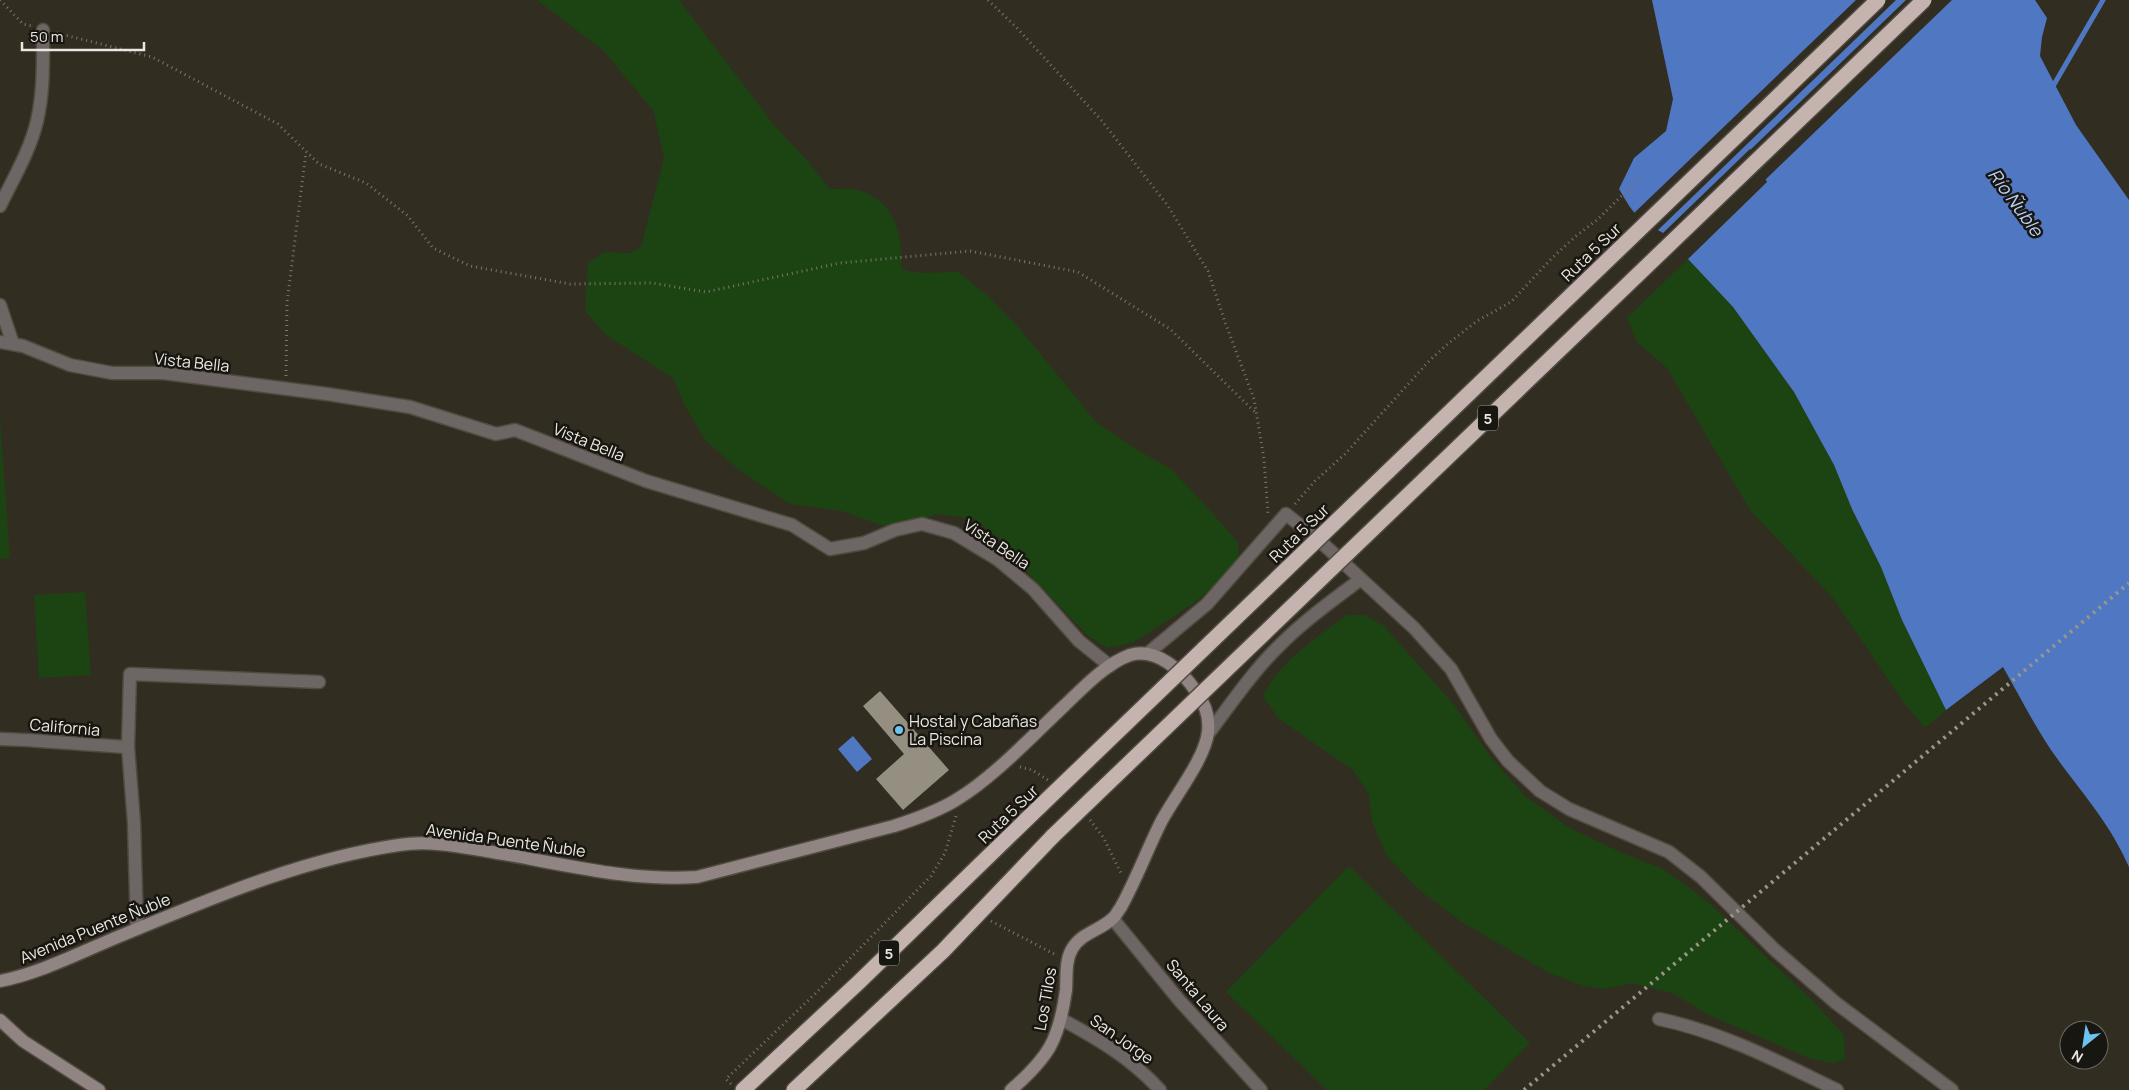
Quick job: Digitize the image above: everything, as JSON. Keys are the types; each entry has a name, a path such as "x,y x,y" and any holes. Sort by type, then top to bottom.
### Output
{"highway":[{"name":"Ruta 5 Sur","path":"743,1090 859,982 1878,0"},
{"name":"5","path":"794,1090 982,912 1053,836 1924,0"}],"street":[{"path":"0,206 21,164 36,122 43,76 43,30"},
{"path":"0,305 6,343"},
{"name":"Vista Bella","path":"6,343 23,346 70,365 112,374 163,373 286,389 410,408 496,434 515,430 646,481 792,525 830,549 864,543 895,530 922,524 954,532 997,560 1033,589 1079,641 1110,666"},
{"path":"1147,654 1207,604 1286,514 1321,542 1414,628 1451,670 1491,739 1508,761 1540,791 1569,809 1670,852 1701,877 1775,950 1836,1003 1952,1090"},
{"path":"1208,734 1254,674 1280,646 1310,618 1361,580"},
{"path":"1113,919 1130,891 1162,821 1203,750 1208,734 1209,719 1204,702 1192,685 1181,672 1165,660 1147,654"},
{"name":"Avenida Puente Ñuble","path":"0,981 32,972 203,902 282,874 325,861 400,844 445,844 634,876 670,879 698,877 894,826 923,817 957,799 1003,762 1110,666 1130,655 1147,654"},
{"path":"137,929 134,833 128,748 130,674 319,682"},
{"name":"California","path":"0,739 128,748"},
{"name":"Los Tilos","path":"1011,1090 1038,1066 1056,1038 1061,1019 1068,961 1073,947 1081,938 1113,919"},
{"name":"Santa Laura","path":"1113,919 1179,1000 1261,1090"},
{"name":"San Jorge","path":"1061,1019 1099,1039 1138,1066 1160,1090"},
{"path":"1659,1019 1684,1024 1730,1040 1837,1090"},
{"path":"0,1020 24,1041 99,1090"}],"path":[{"path":"0,0 23,24 152,57 278,124 319,164 366,183 408,216 433,248 470,266 570,284 652,283 706,292 840,264 970,251 1078,272 1170,329 1256,414"},
{"path":"988,0 1017,28 1102,121 1168,206 1208,271 1254,399 1264,459 1268,514 1286,514 1315,481 1345,454 1430,360 1476,321 1511,302 1552,258 1597,220 1640,178"},
{"path":"286,389 287,303 306,152"},
{"path":"736,1090 726,1079 816,993 931,876 950,841 957,799"},
{"path":"982,912 995,924 1068,961"}],"green space":[{"path":"537,0 679,0 774,125 805,158 830,189 861,191 873,196 890,212 901,244 901,268 921,273 958,272 987,295 1021,330 1095,421 1134,448 1171,469 1205,505 1238,542 1240,563 1193,604 1134,642 1108,648 1089,637 1021,566 1001,540 975,519 936,514 895,530 842,511 790,504 739,470 705,440 685,406 673,378 606,335 585,311 588,263 604,252 630,253 641,247 664,158 654,112 604,51"},
{"path":"1688,259 1733,307 1794,392 1834,465 1852,509 1881,567 1902,620 1946,710 1925,728 1904,703 1833,598 1750,510 1667,368 1637,342 1627,318"},
{"path":"0,417 10,558 0,559"},
{"path":"85,592 91,675 39,678 34,595"},
{"path":"1347,615 1365,615 1384,626 1454,705 1490,756 1525,796 1568,827 1622,853 1663,869 1707,901 1814,1002 1844,1035 1845,1059 1833,1063 1811,1059 1709,1015 1672,993 1632,983 1604,989 1584,986 1549,973 1462,922 1417,888 1386,855 1372,821 1369,794 1353,770 1279,719 1263,696 1270,683 1289,661"},
{"path":"1349,866 1530,1043 1484,1090 1327,1090 1226,992"}],"water":[{"name":"Río Ñuble","path":"1652,0 2035,0 2047,18 2040,56 2076,125 2129,200 2129,867 2103,820 2044,740 2003,667 1946,710 1902,620 1881,567 1852,509 1834,465 1794,392 1733,307 1688,259 1767,182 1750,149 1663,233 1637,216 1619,189 1634,158 1666,131 1673,99"},
{"path":"853,736 872,759 857,772 838,749"}],"pier":[{"path":"1856,0 1896,0 1656,232 1639,223 1632,215"},
{"path":"1906,0 1952,0 1764,181 1750,153 1665,235 1662,235"}],"building":[{"name":"Hostal y Cabañas La Piscina","path":"880,691 949,770 903,810 876,779 904,754 863,706"}],"waterway":[{"path":"2052,88 2103,0"}],"railway":[{"path":"1524,1090 2129,583"}],"place":[{"name":"Hostal y Cabañas La Piscina","path":"899,730"}]}
